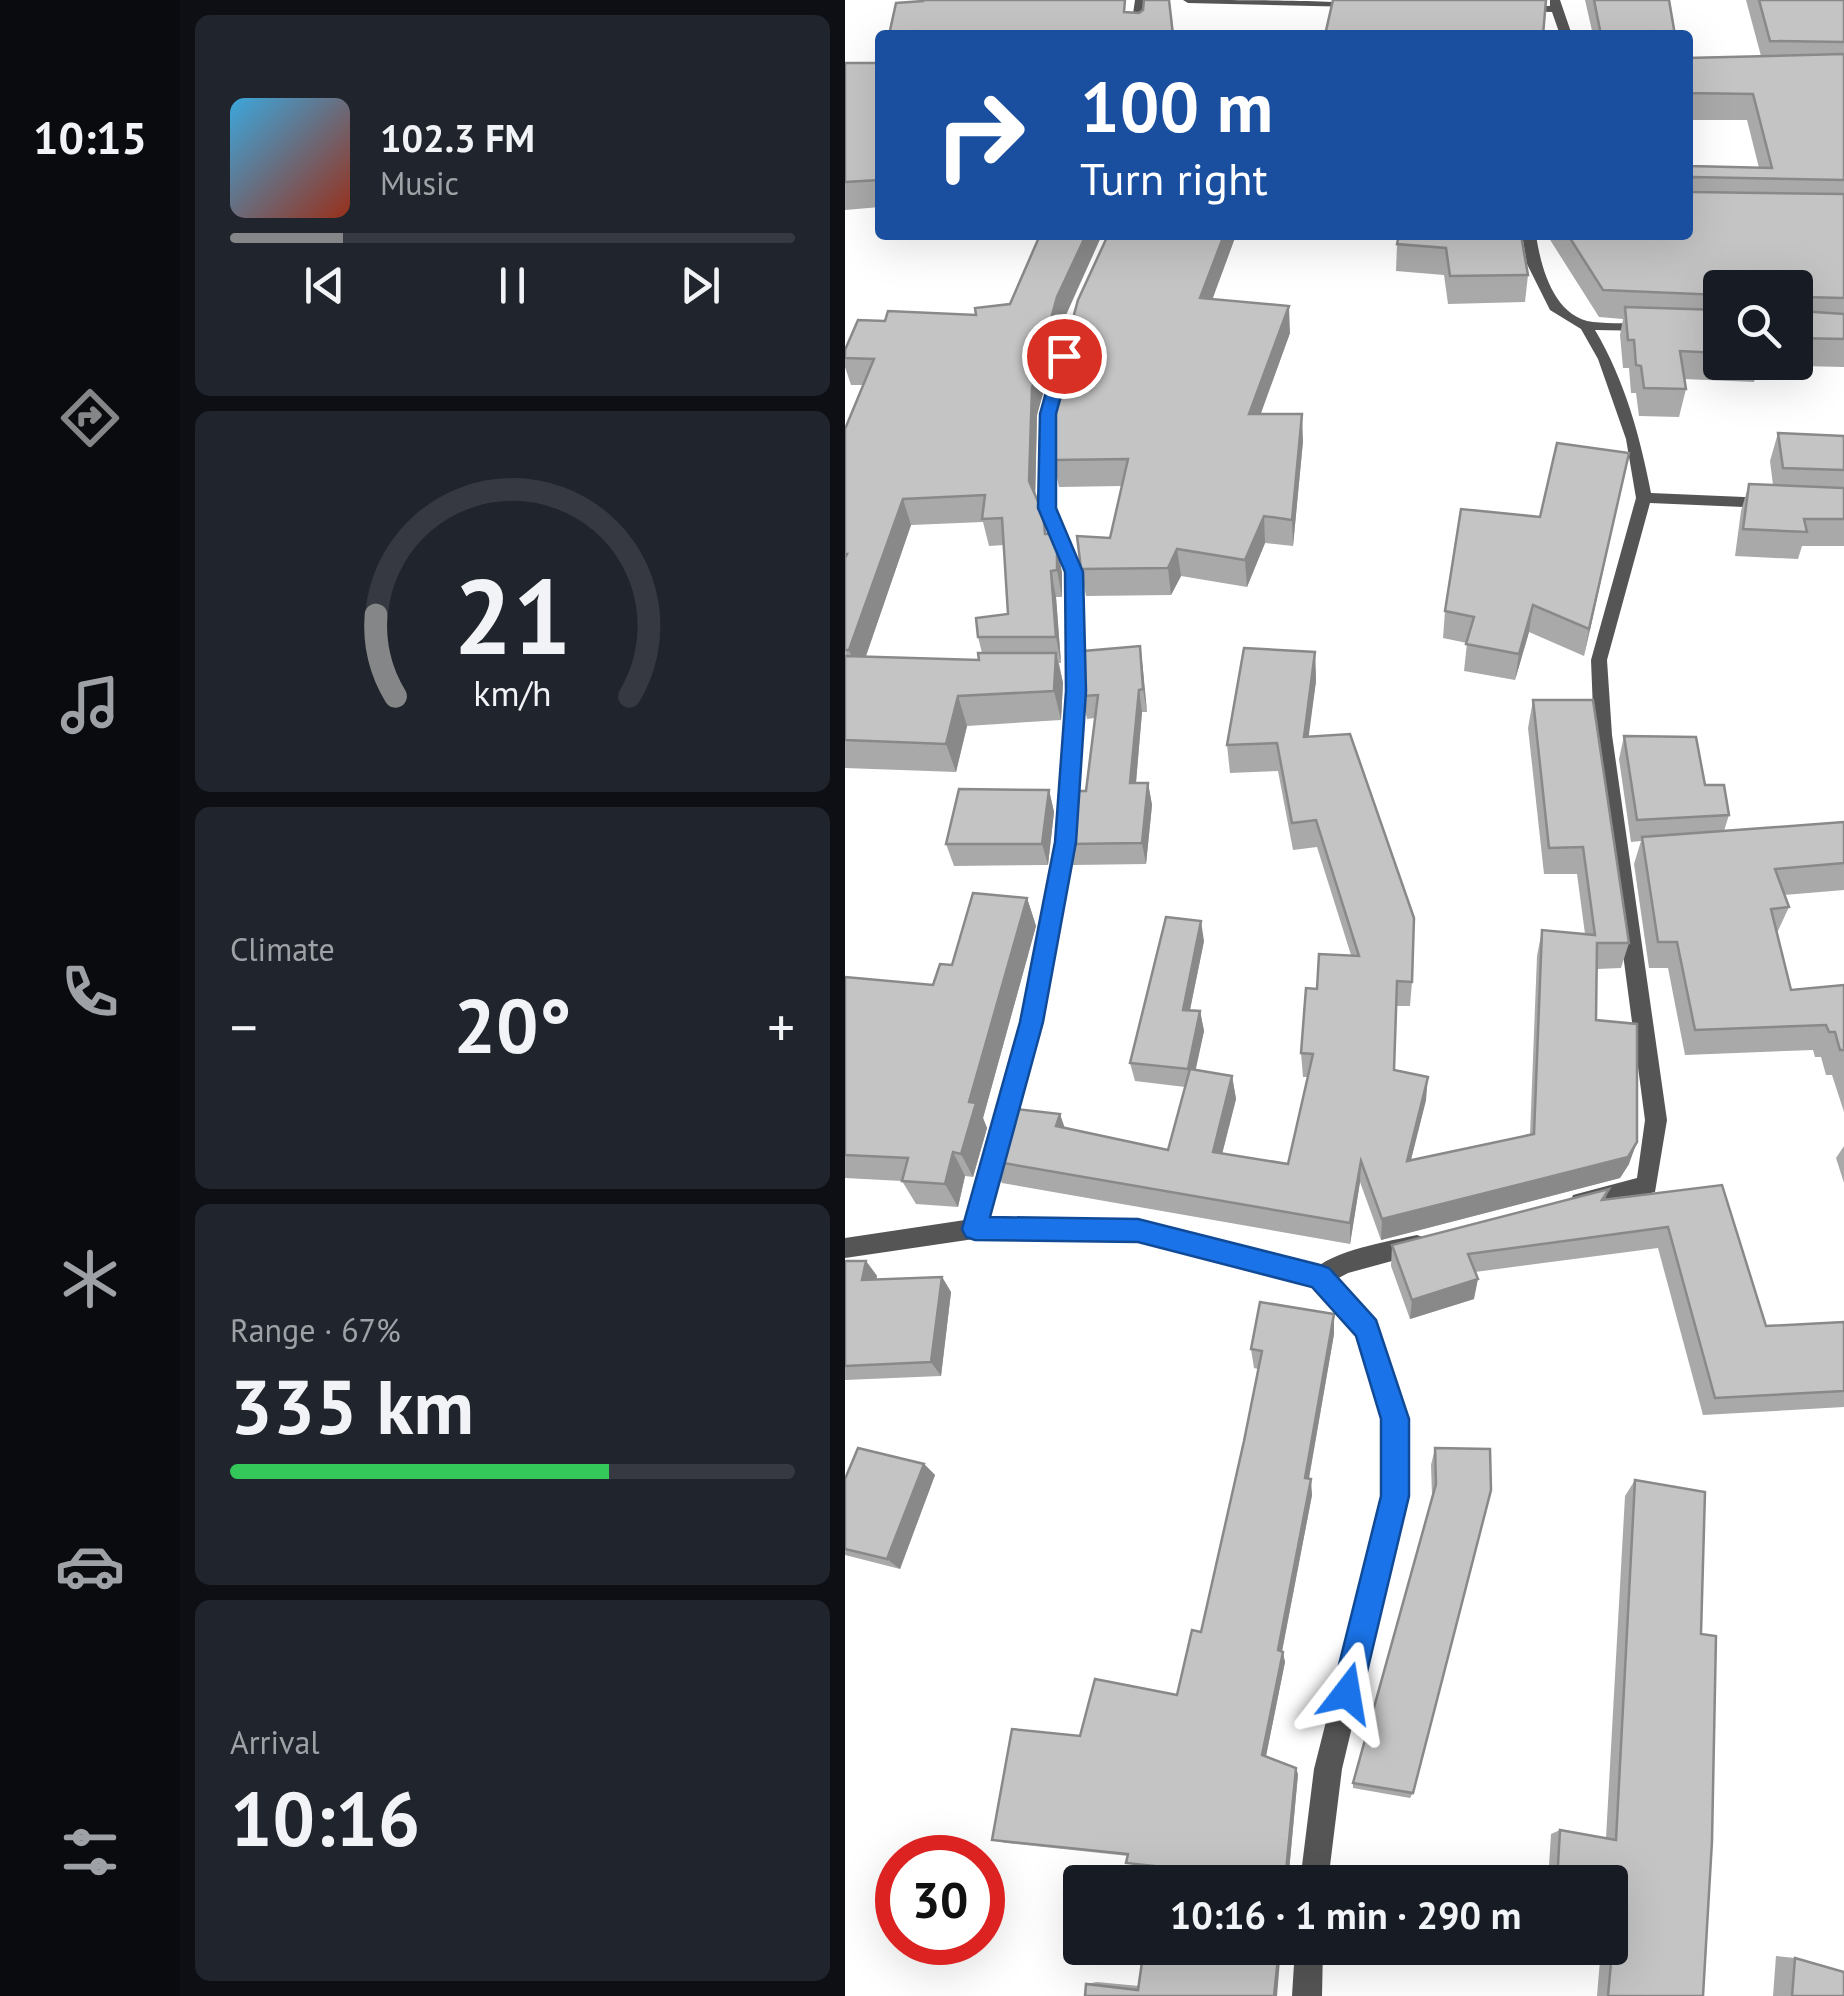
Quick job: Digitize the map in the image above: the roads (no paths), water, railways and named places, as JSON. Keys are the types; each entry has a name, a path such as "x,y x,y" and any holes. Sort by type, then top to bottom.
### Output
{"street":[{"path":"1188,0 1361,4"},
{"path":"1497,8 1555,4 1565,30"},
{"path":"1119,12 1138,6"},
{"path":"1530,240 1534,264 1557,310 1587,326 1665,328"},
{"path":"1553,1210 1647,1185 1656,1120 1629,853 1603,735 1599,660 1644,498 1633,439 1605,360 1587,326"},
{"path":"975,1229 1031,1022 1065,842 1066,674 1074,572 1047,508 1048,414 1067,344"},
{"path":"1644,498 1784,504"},
{"path":"845,1248 975,1229 1138,1230 1320,1277 1367,1329 1395,1419 1395,1496 1328,1768 1316,1865"},
{"path":"1320,1277 1344,1264 1439,1239"},
{"path":"1307,1996 1308,1965"}]}
